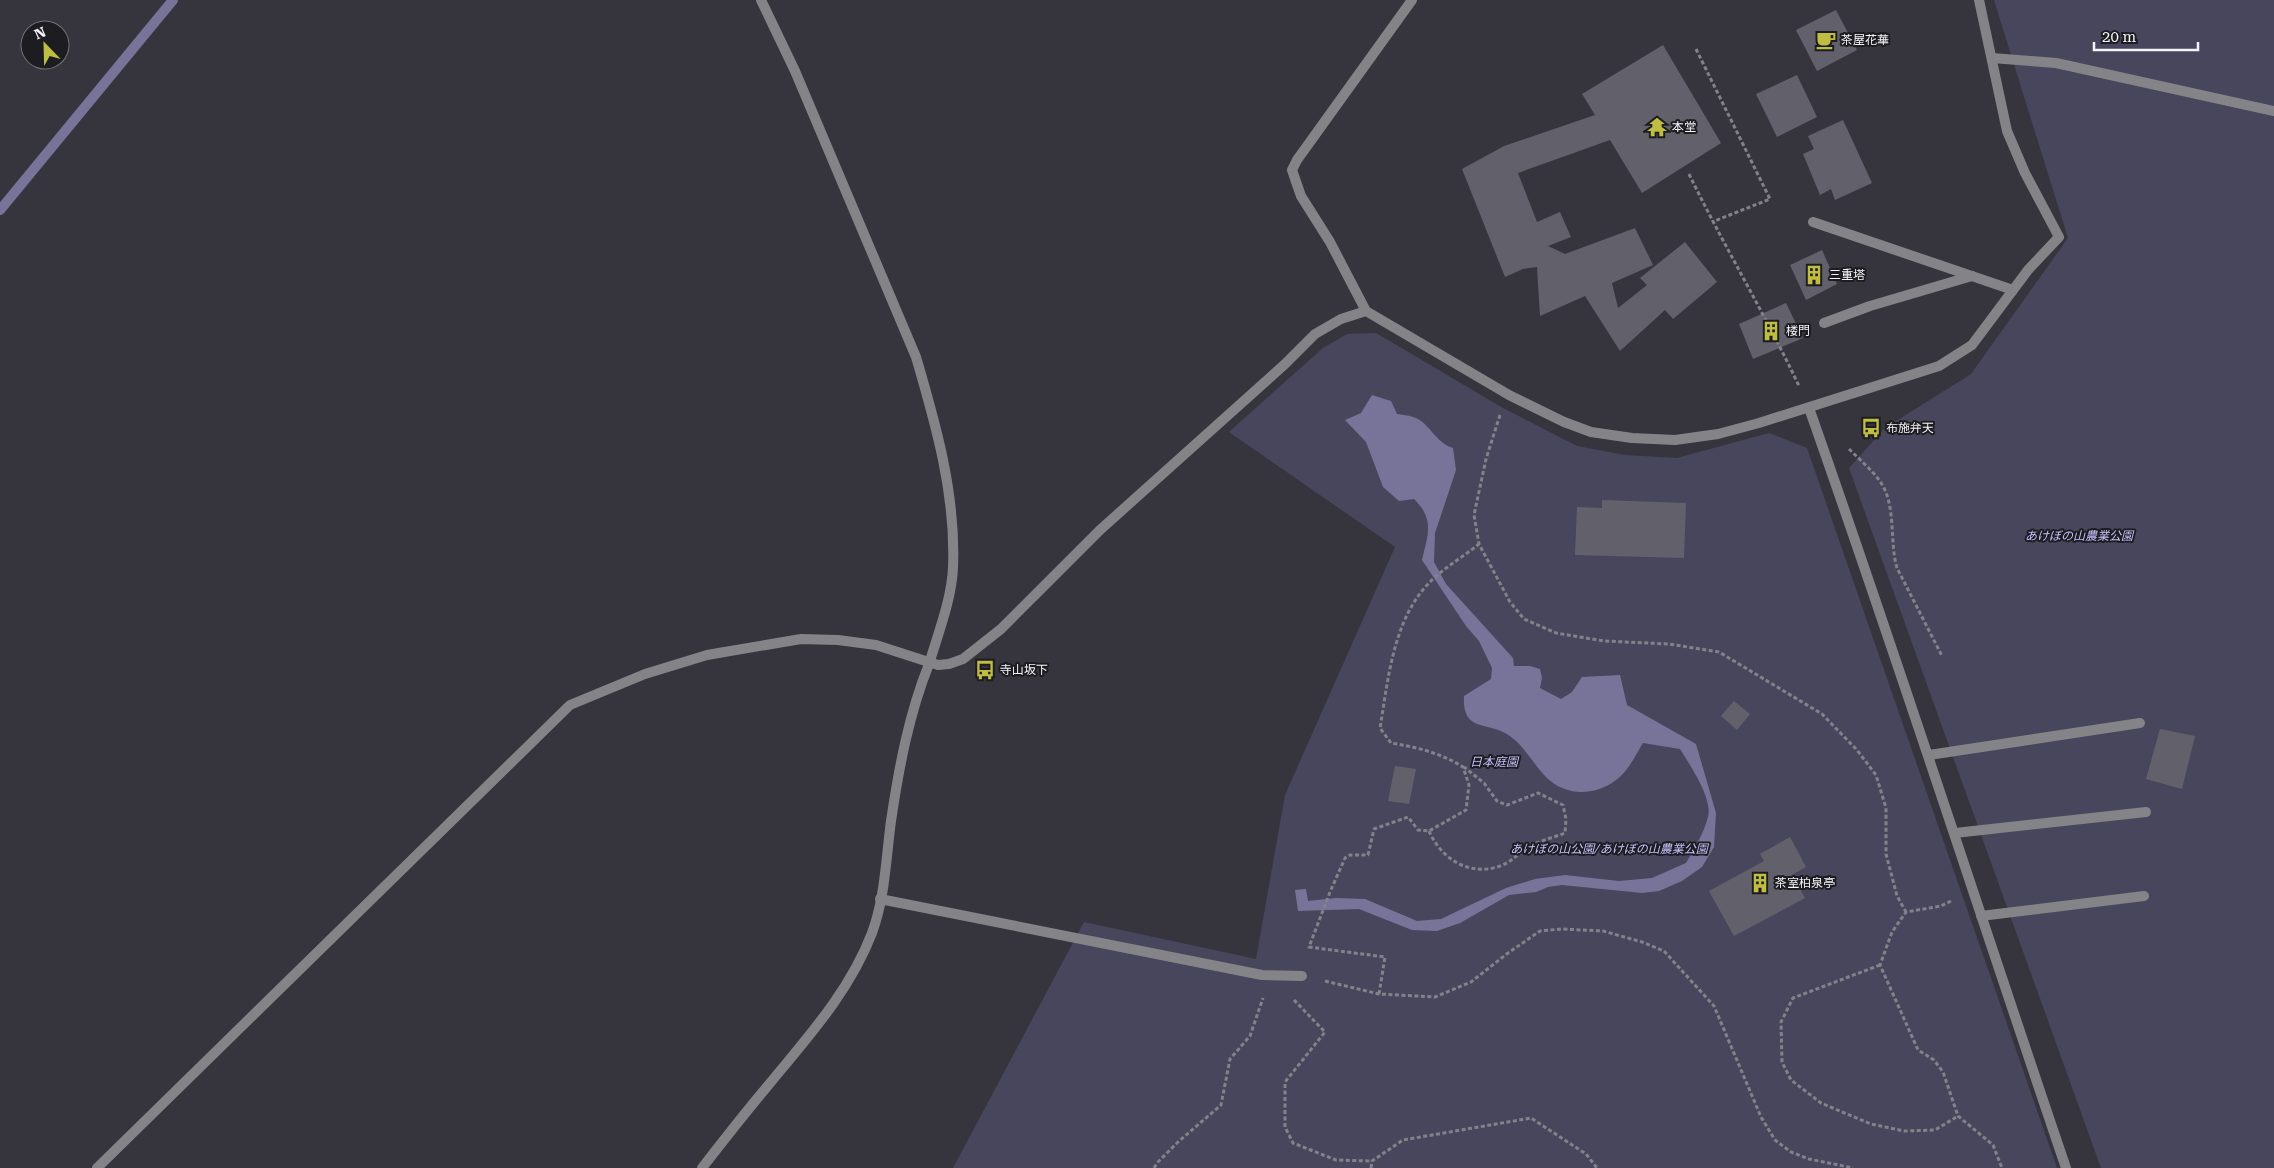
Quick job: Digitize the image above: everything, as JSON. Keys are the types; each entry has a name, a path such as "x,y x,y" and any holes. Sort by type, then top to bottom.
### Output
{"street":[{"path":"702,1168 814,1031 839,996 861,957 872,931 880,900 904,747 916,702 942,622 953,568 952,510 947,479 928,399 912,347 795,71 760,0"},
{"path":"1412,0 1296,160 1292,170 1301,196 1330,242 1366,311 1544,414 1591,432 1632,438 1675,440 1718,434 1809,408 1939,366 1972,345 2028,270 2059,237 2025,173 2007,131 1979,0"},
{"path":"1992,58 2056,63 2274,111"},
{"path":"1812,222 2013,290"},
{"path":"1824,323 1870,306 1972,276"},
{"path":"97,1168 570,705 645,674 707,655 801,639 838,640 876,645 929,664 949,664 976,652 1100,530 1316,334 1341,319 1366,311"},
{"path":"1809,408 1929,755 1972,892 2066,1168"},
{"path":"1929,755 2140,723"},
{"path":"1955,833 2146,812"},
{"path":"1981,916 2144,896"},
{"path":"880,900 1271,976 1302,976"}],"path":[{"path":"1696,49 1770,199 1712,222"},
{"path":"1689,174 1712,222 1782,351 1809,408"},
{"path":"1509,395 1486,459 1474,515 1479,544 1510,602 1524,619 1556,633 1604,641 1670,644 1719,652 1822,714 1857,750 1876,775 1886,808 1886,854 1897,896 1906,912"},
{"path":"1847,447 1880,480 1886,491 1893,554 1897,568 1942,656"},
{"path":"1429,831 1434,843 1447,857 1463,866 1485,869 1500,866 1516,858 1527,848 1565,833 1566,818 1563,805 1538,793 1507,805 1498,801 1484,783 1447,757 1410,746 1391,743 1380,728 1390,668 1404,623 1429,583 1479,544"},
{"path":"1379,994 1385,957 1310,948 1321,914 1345,858 1350,855 1368,855 1374,829 1408,817 1418,830 1429,831 1466,810 1469,786 1463,767"},
{"path":"1972,892 1942,906 1906,912 1892,932 1880,964 1918,1050 1934,1060 1943,1072 1958,1116 1993,1146 2002,1168"},
{"path":"1302,976 1379,994 1435,997 1471,982 1540,931 1603,931 1642,942 1664,951 1714,1006 1761,1117 1775,1140 1791,1152 1808,1159 1853,1168"},
{"path":"1880,964 1793,998 1781,1022 1782,1062 1791,1080 1821,1103 1871,1124 1904,1131 1935,1130 1958,1116"},
{"path":"1154,1168 1178,1142 1221,1105 1230,1059 1250,1036 1271,976 1325,1032 1285,1082 1285,1127 1293,1143 1336,1160 1372,1161 1403,1140 1531,1118 1586,1154 1597,1168"},
{"path":"1371,1168 1372,1161"}],"green space":[{"name":"あけぼの山農業公園","path":"1994,0 2274,0 2274,1168 2101,1168 1849,468 1885,428 1971,374 2068,238"},
{"name":"あけぼの山公園/あけぼの山農業公園","path":"1376,333 1503,408 1577,446 1625,455 1677,458 1769,433 1807,448 2057,1168 953,1168 1084,922 1256,959 1285,795 1395,547 1229,432 1323,348 1347,334"}],"shaded area":[{"path":"1372,395 1391,401 1397,414 1409,416 1424,423 1441,441 1453,448 1456,470 1435,533 1434,562 1446,584 1513,658 1514,666 1530,666 1540,669 1542,678 1540,688 1561,699 1572,692 1582,677 1620,675 1627,705 1696,744 1716,813 1714,847 1702,867 1682,881 1659,891 1642,893 1562,885 1548,887 1536,892 1509,895 1460,923 1437,931 1412,930 1359,909 1298,911 1295,890 1306,889 1308,901 1336,898 1365,899 1417,921 1441,919 1506,888 1535,879 1565,875 1619,881 1652,878 1686,863 1708,817 1709,810 1704,792 1680,749 1643,743 1619,778 1600,789 1578,792 1567,790 1547,778 1519,744 1506,733 1480,725 1468,717 1464,696 1491,679 1492,668 1479,641 1466,626 1422,560 1428,528 1425,514 1421,507 1414,499 1399,501 1383,487 1366,442 1345,420 1361,413"}],"building":[{"name":"茶屋花華","path":"1836,10 1857,50 1817,71 1796,30"},
{"path":"1663,45 1721,143 1642,193 1610,140 1518,173 1537,222 1560,212 1571,237 1548,246 1565,254 1635,228 1653,265 1612,283 1618,308 1647,285 1640,278 1685,242 1717,282 1673,319 1665,310 1620,351 1585,296 1540,316 1537,267 1523,269 1505,277 1462,169 1504,146 1595,115 1582,94"},
{"path":"1797,75 1817,117 1777,137 1756,94"},
{"path":"1843,120 1872,183 1835,200 1831,189 1820,195 1803,154 1814,149 1808,136"},
{"name":"三重塔","path":"1822,250 1837,284 1806,300 1790,265"},
{"name":"楼門","path":"1786,303 1803,338 1753,359 1739,324"},
{"path":"1602,500 1686,503 1684,558 1575,555 1577,507 1602,508"},
{"path":"1734,701 1750,714 1737,730 1721,716"},
{"path":"2160,729 2195,736 2182,789 2146,779"},
{"path":"1395,766 1416,769 1409,804 1388,801"},
{"name":"茶室柏泉亭","path":"1790,837 1806,867 1792,875 1805,898 1734,936 1709,891 1764,861 1760,854"}],"waterway":[{"path":"0,210 173,0"}],"place":[{"name":"茶屋花華","path":"1826,40"},
{"name":"本堂","path":"1657,127"},
{"name":"三重塔","path":"1814,275"},
{"name":"楼門","path":"1771,331"},
{"name":"布施弁天","path":"1871,428"},
{"name":"寺山坂下","path":"985,670"},
{"name":"茶室柏泉亭","path":"1760,883"}],"park label":[{"name":"日本庭園","path":"1494,762"}]}
